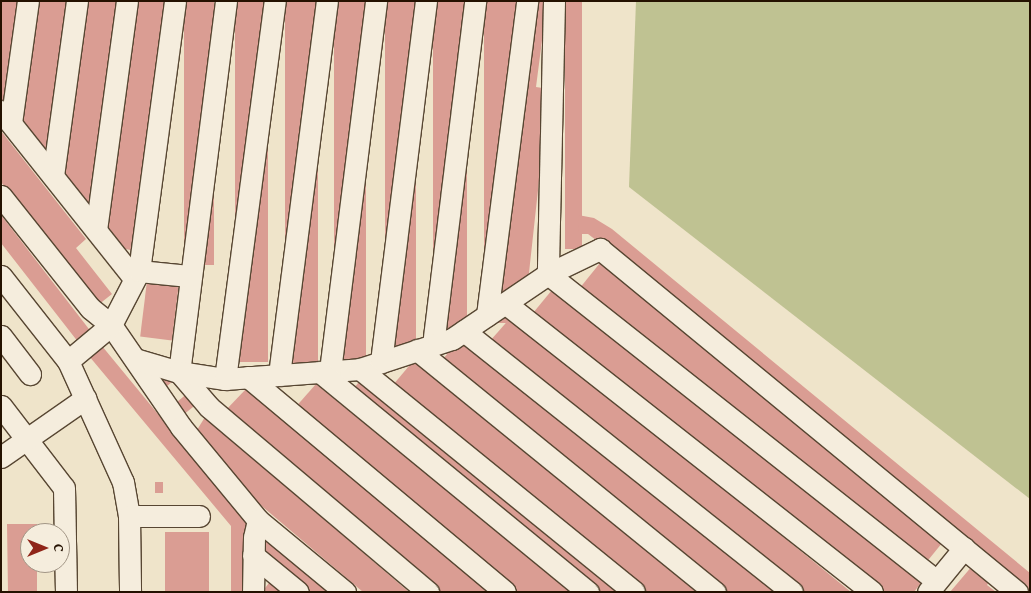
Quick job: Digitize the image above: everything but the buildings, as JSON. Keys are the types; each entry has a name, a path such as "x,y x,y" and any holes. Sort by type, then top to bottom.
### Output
{"street":[{"path":"28,1 6,117 96,230 137,274 189,276"},
{"path":"53,176 77,1"},
{"path":"96,230 127,1"},
{"path":"68,361 111,325 137,274 175,1"},
{"path":"226,1 189,276 179,372 209,407 428,592"},
{"path":"225,379 275,1"},
{"path":"278,375 326,1"},
{"path":"325,372 376,1"},
{"path":"381,362 426,1"},
{"path":"425,348 475,1"},
{"path":"487,315 526,1"},
{"path":"548,274 554,1"},
{"path":"1,196 90,308 111,325 181,427 258,520 345,592"},
{"path":"135,359 179,372 225,379 360,369 425,348 464,331 548,274 600,249 964,548 1012,590"},
{"path":"548,274 932,586 964,548"},
{"path":"1,276 68,361 123,482 129,516 130,592"},
{"path":"505,303 872,592"},
{"path":"464,331 792,592"},
{"path":"1,336 30,374"},
{"path":"425,348 715,592"},
{"path":"360,369 634,592"},
{"path":"325,372 588,592"},
{"path":"248,377 505,592"},
{"path":"1,457 25,438 86,398"},
{"path":"1,406 64,488 66,592"},
{"path":"181,427 209,407"},
{"path":"129,516 198,516"},
{"path":"253,592 253,555 258,520"},
{"path":"253,555 298,592"}],"green space":[{"path":"636,1 1030,1 1030,499 629,187"}]}
